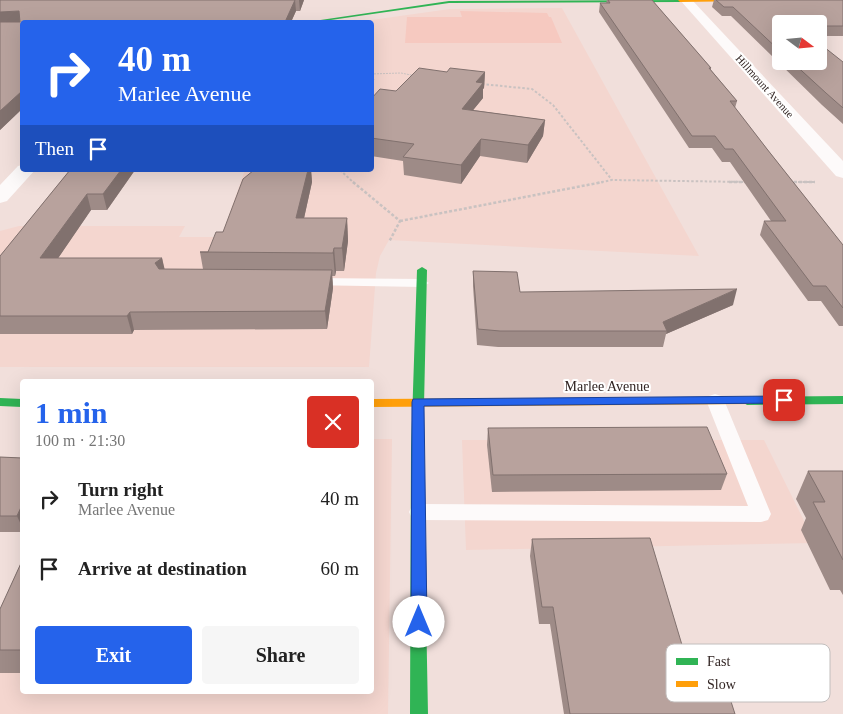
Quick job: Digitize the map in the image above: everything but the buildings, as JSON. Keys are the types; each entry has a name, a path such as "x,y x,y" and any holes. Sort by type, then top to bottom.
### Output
{"street":[{"path":"323,20 448,1 765,1"},
{"name":"Hillmount Avenue","path":"687,1 843,172"},
{"path":"0,197 23,172"},
{"path":"419,714 418,402 422,276"},
{"name":"Marlee Avenue","path":"374,403 843,400"},
{"path":"0,402 20,403"}],"lane":[{"path":"296,282 422,276"},
{"path":"419,512 761,514 715,400"}],"path":[{"path":"374,74 401,73 416,76"},
{"path":"474,83 532,89 553,106 612,180"},
{"path":"342,172 369,197 400,221 612,180 752,182"},
{"path":"781,182 821,182"},
{"path":"388,242 400,221"}],"shaded area":[{"path":"562,8 699,256 389,240 380,256 376,273 369,367 0,367 0,231 19,226 185,226 179,237 221,237 244,172 374,172 374,20 371,20 450,9"},
{"path":"460,11 547,13 551,17 562,43 405,43 407,17 462,17"},
{"path":"374,439 392,439 388,714 0,714 0,630 20,587 20,694 374,694"},
{"path":"462,440 764,440 815,543 466,550"}],"traffic: fast":[{"path":"324,20 449,2 680,1"},
{"path":"419,714 417,450 422,270"},
{"path":"747,401 843,400"},
{"path":"0,402 20,403"}],"traffic: slow":[{"path":"680,1 750,1"},
{"path":"374,403 747,401"}],"route":[{"path":"419,622 418,402 784,400"}]}
